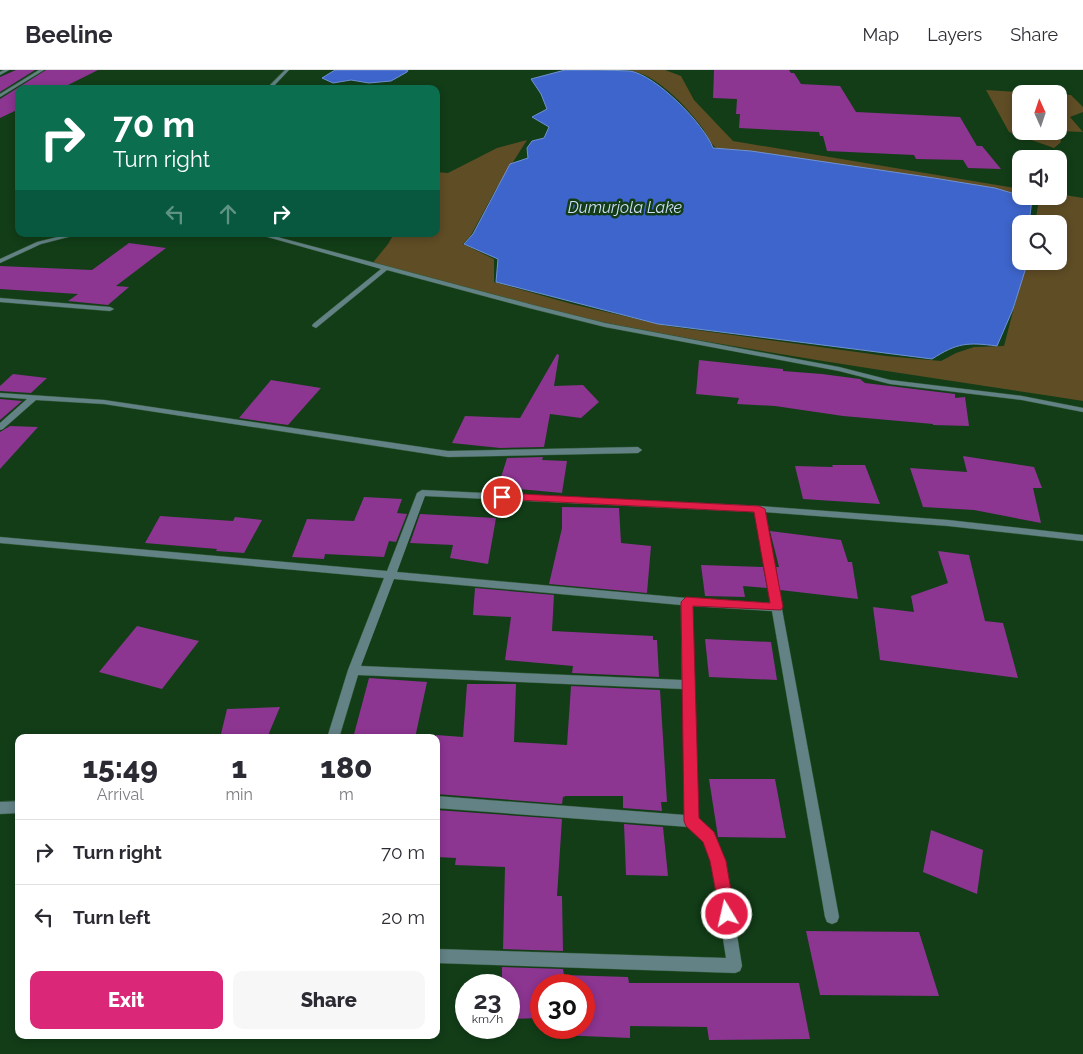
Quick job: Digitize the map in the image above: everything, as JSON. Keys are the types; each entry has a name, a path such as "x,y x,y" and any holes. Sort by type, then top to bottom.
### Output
{"street":[{"path":"0,74 7,70"},
{"path":"18,85 42,70"},
{"path":"272,85 287,70"},
{"path":"0,96 15,87"},
{"path":"0,261 39,242 63,237"},
{"path":"271,237 605,325 839,370 890,382 1022,398 1083,410"},
{"path":"316,326 386,268"},
{"path":"0,300 110,309"},
{"path":"0,396 104,402 448,454 638,450"},
{"path":"0,427 33,398"},
{"path":"334,734 354,670 422,493 759,509 948,523 1083,538"},
{"path":"759,509 832,917"},
{"path":"0,540 686,602 777,607"},
{"path":"686,602 692,821"},
{"path":"354,670 687,685"},
{"path":"440,802 692,821 709,837 718,861 735,966 440,956"},
{"path":"0,808 15,807"}],"shaded area":[{"path":"628,70 665,70 681,76 694,100 733,141 1012,188 1012,193 740,150 719,149 712,144 703,129 669,91 638,72"},
{"path":"986,90 1012,92 1012,133 1009,132"},
{"path":"1068,95 1071,95 1083,107 1083,112 1070,117 1083,132 1068,131"},
{"path":"527,140 496,189 471,235 463,244 494,259 494,282 572,304 667,326 886,356 941,361 956,353 974,347 1004,346 1024,270 1067,270 1067,215 1036,215 1038,205 1067,205 1067,195 1083,198 1083,401 791,356 617,325 586,319 371,265 392,237 440,237 440,172 448,173 497,148"},
{"path":"1032,140 1061,140 1061,142 1054,148"}],"water":[{"path":"335,70 408,70 391,81 369,83 351,80 333,83 322,78"},
{"name":"Dumurjola Lake","path":"565,70 630,71 641,74 653,81 678,102 700,126 713,148 751,151 934,178 995,188 1012,193 1012,205 1031,205 1030,215 1012,215 1012,270 1025,270 1013,309 997,346 963,345 948,350 932,359 658,324 496,282 498,259 464,244 473,234 510,164 528,158 527,148 532,141 544,138 549,127 532,117 547,109 541,94 531,79"}],"building":[{"path":"16,70 35,70 0,92 0,77"},
{"path":"46,70 98,70 68,85 22,85"},
{"path":"714,70 789,70 791,73 794,73 801,84 840,86 856,112 960,117 977,146 982,146 1001,169 968,168 963,160 916,159 914,155 827,151 823,136 820,136 819,132 739,128 740,114 736,114 737,99 713,98"},
{"path":"15,90 15,111 0,118 0,99"},
{"path":"129,243 166,248 116,286 129,287 108,305 68,301 78,294 0,289 0,266 92,270"},
{"path":"557,354 559,355 554,386 583,385 599,402 581,418 550,414 544,447 500,448 452,443 465,416 520,418"},
{"path":"699,360 860,379 865,383 955,394 955,398 965,397 969,426 933,425 843,416 775,406 737,404 739,398 696,394"},
{"path":"13,374 47,378 31,393 0,391 0,386"},
{"path":"271,380 321,388 288,425 239,418"},
{"path":"0,399 22,401 0,420"},
{"path":"10,426 38,427 0,469 0,432"},
{"path":"963,456 1034,467 1042,488 1033,488 1041,523 974,510 923,507 910,468 967,472"},
{"path":"543,457 542,460 567,461 562,493 498,487 507,458"},
{"path":"832,465 865,465 880,504 803,499 795,466 833,467"},
{"path":"364,497 402,499 397,513 407,514 396,542 389,541 384,557 325,554 324,559 292,557 307,519 354,521"},
{"path":"562,507 619,508 621,543 651,546 647,593 549,584 562,528"},
{"path":"420,514 496,518 488,564 450,558 453,545 410,543"},
{"path":"160,516 233,521 235,517 262,520 244,553 145,543"},
{"path":"770,531 841,540 848,562 852,562 858,599 780,590 776,567 779,567"},
{"path":"938,551 969,555 985,621 1003,623 1018,678 880,660 873,607 914,612 911,596 948,583"},
{"path":"701,565 763,567 767,588 743,586 745,597 705,596"},
{"path":"475,588 554,595 552,631 653,636 653,640 657,640 659,677 572,673 573,666 505,660 511,617 473,615"},
{"path":"137,626 199,641 162,689 99,672"},
{"path":"705,639 771,642 777,680 709,677"},
{"path":"369,678 427,682 416,734 354,734"},
{"path":"467,684 516,684 514,742 567,745 571,686 660,690 667,802 661,802 662,811 623,808 623,796 566,796 563,797 562,804 440,794 440,735 463,737"},
{"path":"280,707 269,734 221,734 227,709"},
{"path":"709,779 775,779 786,838 718,837"},
{"path":"440,810 562,819 557,896 562,896 563,951 503,949 505,867 455,865 456,858 440,857"},
{"path":"624,824 663,827 668,876 626,875"},
{"path":"931,830 983,850 977,894 923,872"},
{"path":"806,931 919,932 939,996 820,995"},
{"path":"502,967 563,969 564,974 530,974 530,1018 520,1019 520,974 502,974"},
{"path":"595,976 628,977 629,983 799,983 810,1039 709,1040 707,1027 630,1026 630,1038 595,1037"}],"route":[{"path":"502,497 759,509 777,607 686,602 692,821 709,837 718,861 727,914"}]}
